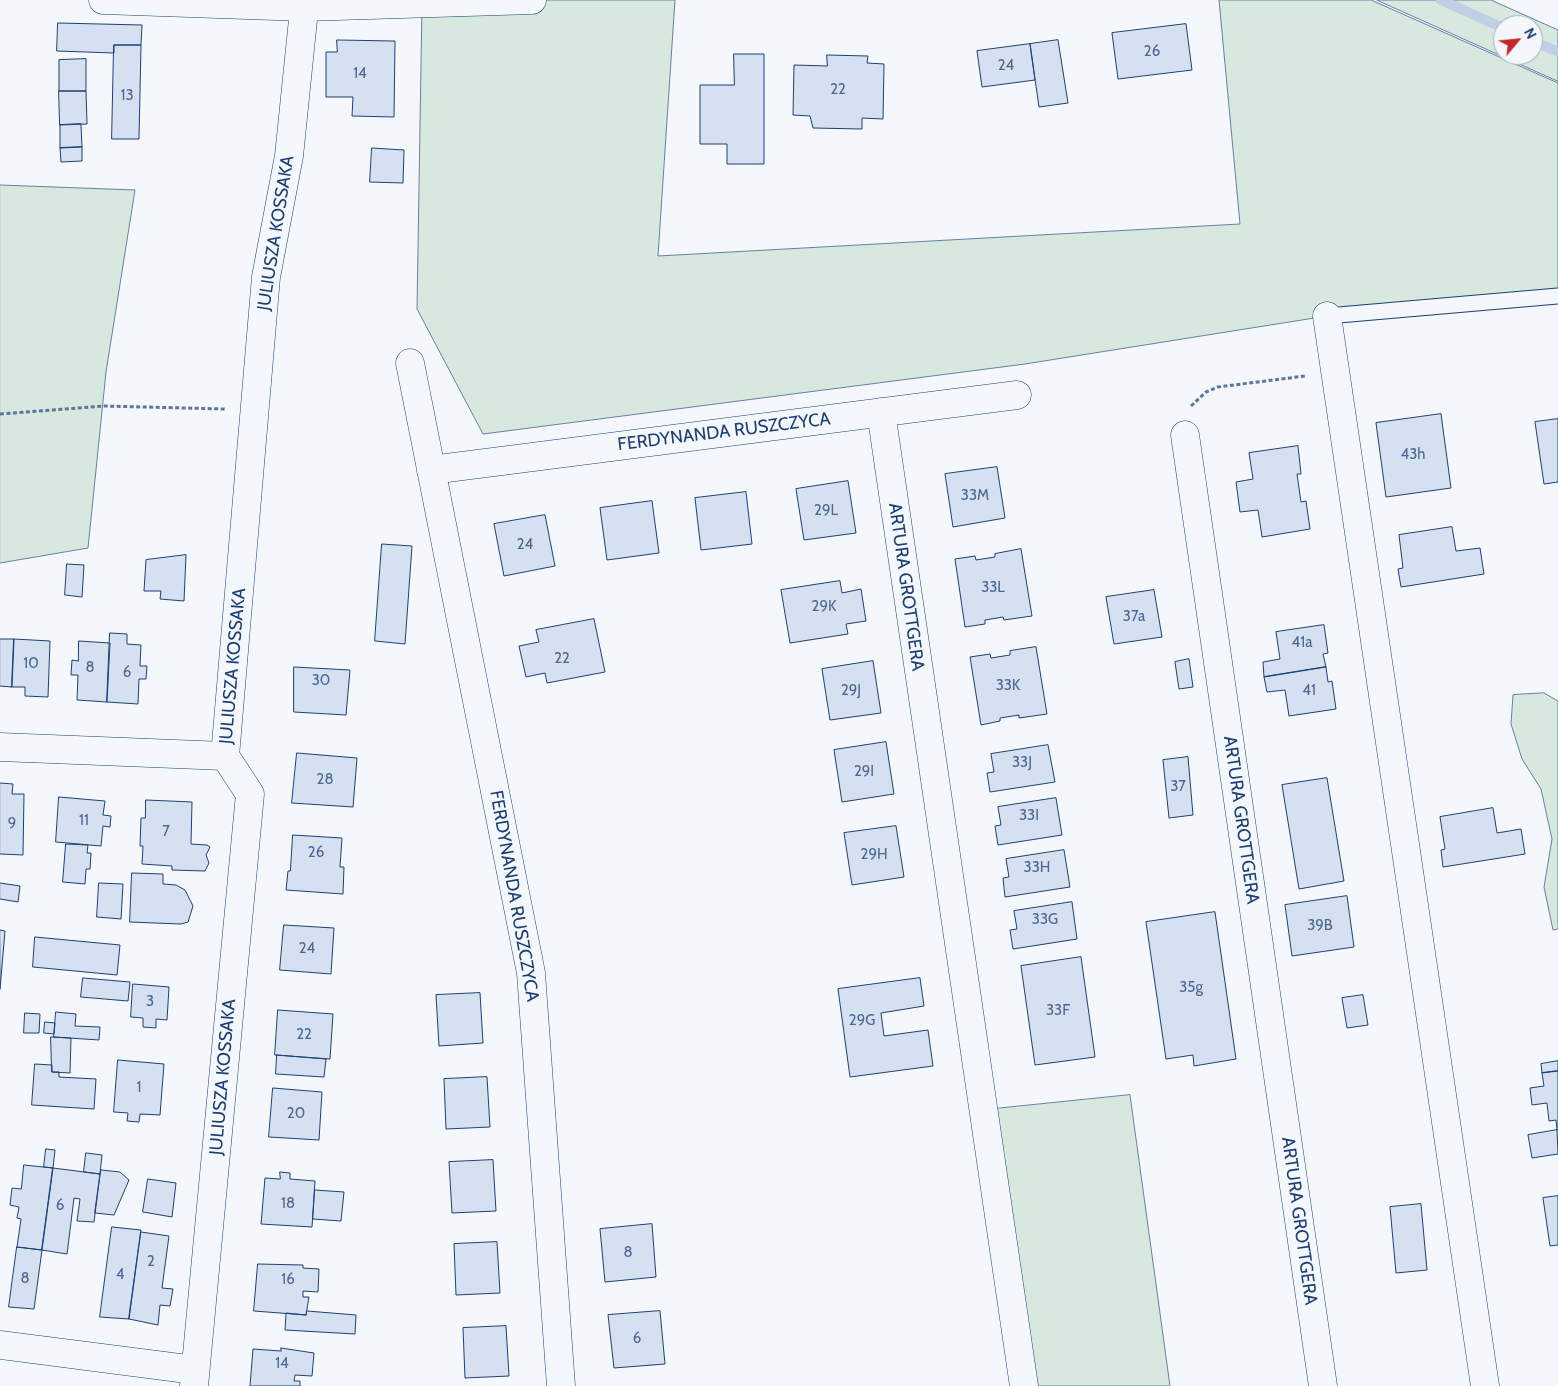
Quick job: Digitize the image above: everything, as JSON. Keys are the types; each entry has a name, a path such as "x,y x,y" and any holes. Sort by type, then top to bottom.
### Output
{"street":[{"path":"103,0 304,3 532,0"},
{"name":"JULIUSZA KOSSAKA","path":"195,1378 250,794 225,756 266,277 289,156 304,3"},
{"path":"1327,316 1485,1386"},
{"name":"FERDYNANDA RUSZCZYCA","path":"410,363 531,973 561,1386"},
{"name":"FERDYNANDA RUSZCZYCA","path":"432,470 1017,395"},
{"name":"ARTURA GROTTGERA","path":"880,412 1024,1386"},
{"name":"ARTURA GROTTGERA","path":"1185,434 1323,1386"},
{"path":"0,747 225,756"},
{"path":"0,1345 195,1378"}],"lane":[{"path":"1327,316 1558,296"}],"path":[{"path":"1185,434 1184,421 1188,410 1196,400 1218,387 1335,372"},
{"path":"0,414 104,406 255,410"}],"shaded area":[{"path":"533,0 675,0 658,256 1240,224 1219,0 1371,0 1493,54 1493,65 1517,65 1558,83 1558,296 1327,316 1025,364 483,434 417,309 422,4"},
{"path":"1377,0 1491,0 1524,15 1493,15 1493,52"},
{"path":"1543,23 1558,30 1558,81 1522,65 1543,65"},
{"path":"0,185 135,190 106,372 88,548 0,563"},
{"path":"1544,693 1558,701 1558,929 1553,930 1544,887 1552,839 1541,789 1522,759 1511,724 1513,695"},
{"path":"1130,1095 1170,1386 1024,1386 984,1110"}],"building":[{"path":"58,23 142,25 141,45 114,45 114,53 57,51"},
{"path":"1186,24 1192,70 1118,79 1112,33"},
{"path":"337,40 395,41 394,117 352,116 353,97 326,97 326,52 337,52"},
{"path":"1058,40 1068,103 1039,107 1030,44"},
{"path":"1030,44 1035,80 982,87 977,51"},
{"path":"114,45 141,45 139,139 112,139"},
{"path":"734,54 764,54 764,164 727,164 727,144 700,144 700,85 734,85"},
{"path":"827,55 868,56 867,63 884,64 883,119 862,118 862,129 813,128 810,116 793,115 794,65 827,66"},
{"path":"86,59 86,91 59,91 59,60"},
{"path":"59,91 86,91 87,124 60,125"},
{"path":"81,124 82,147 60,148 60,125"},
{"path":"82,147 82,161 61,162 60,148"},
{"path":"372,148 404,150 403,183 370,182"},
{"path":"1441,414 1451,488 1386,497 1376,423"},
{"path":"1558,419 1558,482 1544,484 1535,422"},
{"path":"1298,446 1301,474 1297,474 1301,502 1306,501 1310,529 1262,537 1258,510 1240,512 1236,482 1253,479 1249,453"},
{"path":"997,467 1005,518 953,527 945,474"},
{"path":"848,481 856,533 804,540 796,489"},
{"path":"746,492 752,544 701,550 695,498"},
{"path":"652,501 659,553 607,560 600,508"},
{"path":"545,515 555,566 504,576 494,524"},
{"path":"1452,527 1456,551 1480,548 1484,574 1401,587 1398,569 1403,568 1399,535"},
{"path":"382,544 412,546 405,644 375,641"},
{"path":"1021,549 1032,616 1004,620 1003,617 985,620 985,624 965,627 955,559 975,556 976,560 995,557 995,554"},
{"path":"186,555 184,601 160,599 161,591 144,591 146,560"},
{"path":"67,564 84,565 82,597 65,595"},
{"path":"840,581 842,593 861,589 866,621 846,624 848,634 790,643 781,590"},
{"path":"1154,590 1162,637 1114,644 1106,597"},
{"path":"594,619 605,672 547,683 545,673 526,677 519,646 539,642 536,630"},
{"path":"1324,625 1328,653 1323,654 1326,667 1264,677 1263,662 1280,659 1276,632"},
{"path":"110,633 127,634 127,644 141,645 140,666 147,666 146,679 139,679 138,704 107,702"},
{"path":"0,639 14,639 12,687 0,686"},
{"path":"14,639 50,641 48,697 25,696 25,687 12,687"},
{"path":"79,641 110,643 107,702 77,700 78,675 71,675 72,660 78,661"},
{"path":"1036,647 1047,714 1019,718 1019,715 1000,718 1000,721 981,725 970,657 990,654 991,658 1010,655 1010,651"},
{"path":"1189,659 1193,687 1179,689 1175,662"},
{"path":"873,661 881,713 830,720 822,669"},
{"path":"294,667 350,670 346,715 294,712"},
{"path":"1326,667 1328,682 1332,681 1336,709 1289,716 1285,690 1267,692 1264,677"},
{"path":"886,742 894,794 842,802 834,750"},
{"path":"1048,745 1055,782 990,792 987,773 994,772 991,754"},
{"path":"297,753 357,758 353,807 292,803"},
{"path":"1188,757 1193,815 1169,818 1163,760"},
{"path":"1327,778 1344,881 1299,889 1282,785"},
{"path":"0,783 13,784 12,794 24,794 23,855 0,854"},
{"path":"59,797 105,801 103,815 111,816 110,827 103,826 101,846 56,842"},
{"path":"1056,798 1062,835 998,845 995,826 1001,825 998,807"},
{"path":"146,800 192,802 191,844 207,845 210,847 206,855 209,863 205,871 172,870 172,866 142,864 143,846 140,846 141,818 145,818"},
{"path":"1493,808 1497,833 1521,829 1525,854 1443,867 1441,850 1445,849 1440,817"},
{"path":"896,826 904,877 852,885 844,833"},
{"path":"293,835 342,838 340,867 344,867 343,894 286,890 288,871 290,871"},
{"path":"66,844 88,845 87,853 91,853 90,869 86,869 85,884 63,882"},
{"path":"1064,850 1070,887 1005,897 1003,878 1009,877 1006,859"},
{"path":"132,873 163,874 163,884 176,885 185,890 193,906 188,922 181,924 130,922"},
{"path":"0,883 20,886 18,902 0,899"},
{"path":"99,883 123,884 121,919 97,917"},
{"path":"1347,896 1354,947 1292,956 1285,905"},
{"path":"1072,902 1077,939 1013,949 1010,930 1017,929 1014,911"},
{"path":"1215,912 1236,1059 1194,1066 1193,1055 1166,1059 1146,922"},
{"path":"284,925 334,928 331,974 280,970"},
{"path":"0,930 5,931 0,989"},
{"path":"35,937 120,945 117,975 33,967"},
{"path":"1081,957 1095,1057 1035,1065 1021,966"},
{"path":"83,978 130,982 128,1001 81,997"},
{"path":"920,978 924,1006 881,1013 884,1036 928,1030 933,1066 850,1077 838,989"},
{"path":"133,984 169,987 167,1020 156,1019 156,1028 143,1027 143,1018 131,1017"},
{"path":"480,993 483,1043 439,1046 436,995"},
{"path":"1363,995 1368,1025 1347,1028 1342,998"},
{"path":"278,1010 333,1014 330,1059 275,1055"},
{"path":"56,1012 76,1014 75,1026 100,1027 99,1040 54,1037"},
{"path":"25,1013 40,1014 39,1033 24,1033"},
{"path":"45,1022 55,1023 54,1034 44,1033"},
{"path":"51,1037 71,1038 70,1073 52,1072"},
{"path":"277,1055 326,1059 324,1077 276,1074"},
{"path":"118,1060 164,1064 160,1115 140,1114 139,1122 127,1121 128,1113 114,1112"},
{"path":"1558,1061 1558,1071 1542,1073 1541,1064"},
{"path":"35,1064 52,1065 52,1072 59,1072 59,1077 96,1079 94,1109 32,1105"},
{"path":"1558,1071 1557,1130 1556,1120 1549,1121 1547,1103 1532,1105 1530,1088 1544,1086 1542,1073"},
{"path":"487,1077 490,1127 446,1129 444,1079"},
{"path":"273,1088 322,1092 319,1140 269,1137"},
{"path":"1557,1130 1558,1154 1532,1158 1528,1135"},
{"path":"46,1149 55,1150 53,1168 44,1167"},
{"path":"86,1153 102,1155 100,1174 84,1172"},
{"path":"493,1160 496,1211 452,1213 449,1162"},
{"path":"24,1165 53,1168 42,1250 17,1247 21,1219 17,1218 19,1207 10,1205 12,1188 21,1189"},
{"path":"53,1168 100,1174 94,1222 77,1221 80,1199 74,1198 67,1254 42,1250"},
{"path":"101,1170 120,1172 129,1180 114,1215 95,1213"},
{"path":"280,1172 290,1173 290,1179 315,1181 312,1227 261,1224 265,1178 280,1179"},
{"path":"148,1179 176,1183 172,1217 143,1212"},
{"path":"315,1190 344,1192 341,1221 313,1219"},
{"path":"1558,1196 1558,1245 1550,1246 1543,1198"},
{"path":"1421,1204 1427,1270 1396,1273 1390,1207"},
{"path":"652,1224 656,1277 605,1282 600,1229"},
{"path":"112,1227 141,1230 129,1319 100,1317"},
{"path":"141,1232 169,1236 162,1288 173,1289 170,1306 160,1305 158,1325 129,1319"},
{"path":"497,1242 500,1293 456,1295 454,1244"},
{"path":"17,1247 42,1250 34,1309 9,1307"},
{"path":"258,1264 303,1265 303,1268 319,1269 318,1292 303,1291 303,1297 309,1297 306,1315 254,1311"},
{"path":"307,1311 356,1315 355,1334 285,1330 286,1313 306,1315"},
{"path":"660,1311 665,1364 614,1368 608,1315"},
{"path":"506,1326 509,1376 465,1378 463,1328"},
{"path":"281,1348 314,1353 312,1376 295,1375 294,1381 300,1381 300,1386 250,1386 253,1349 281,1351"}],"waterway":[{"path":"1441,0 1493,23"},
{"path":"1543,45 1558,52"}]}
